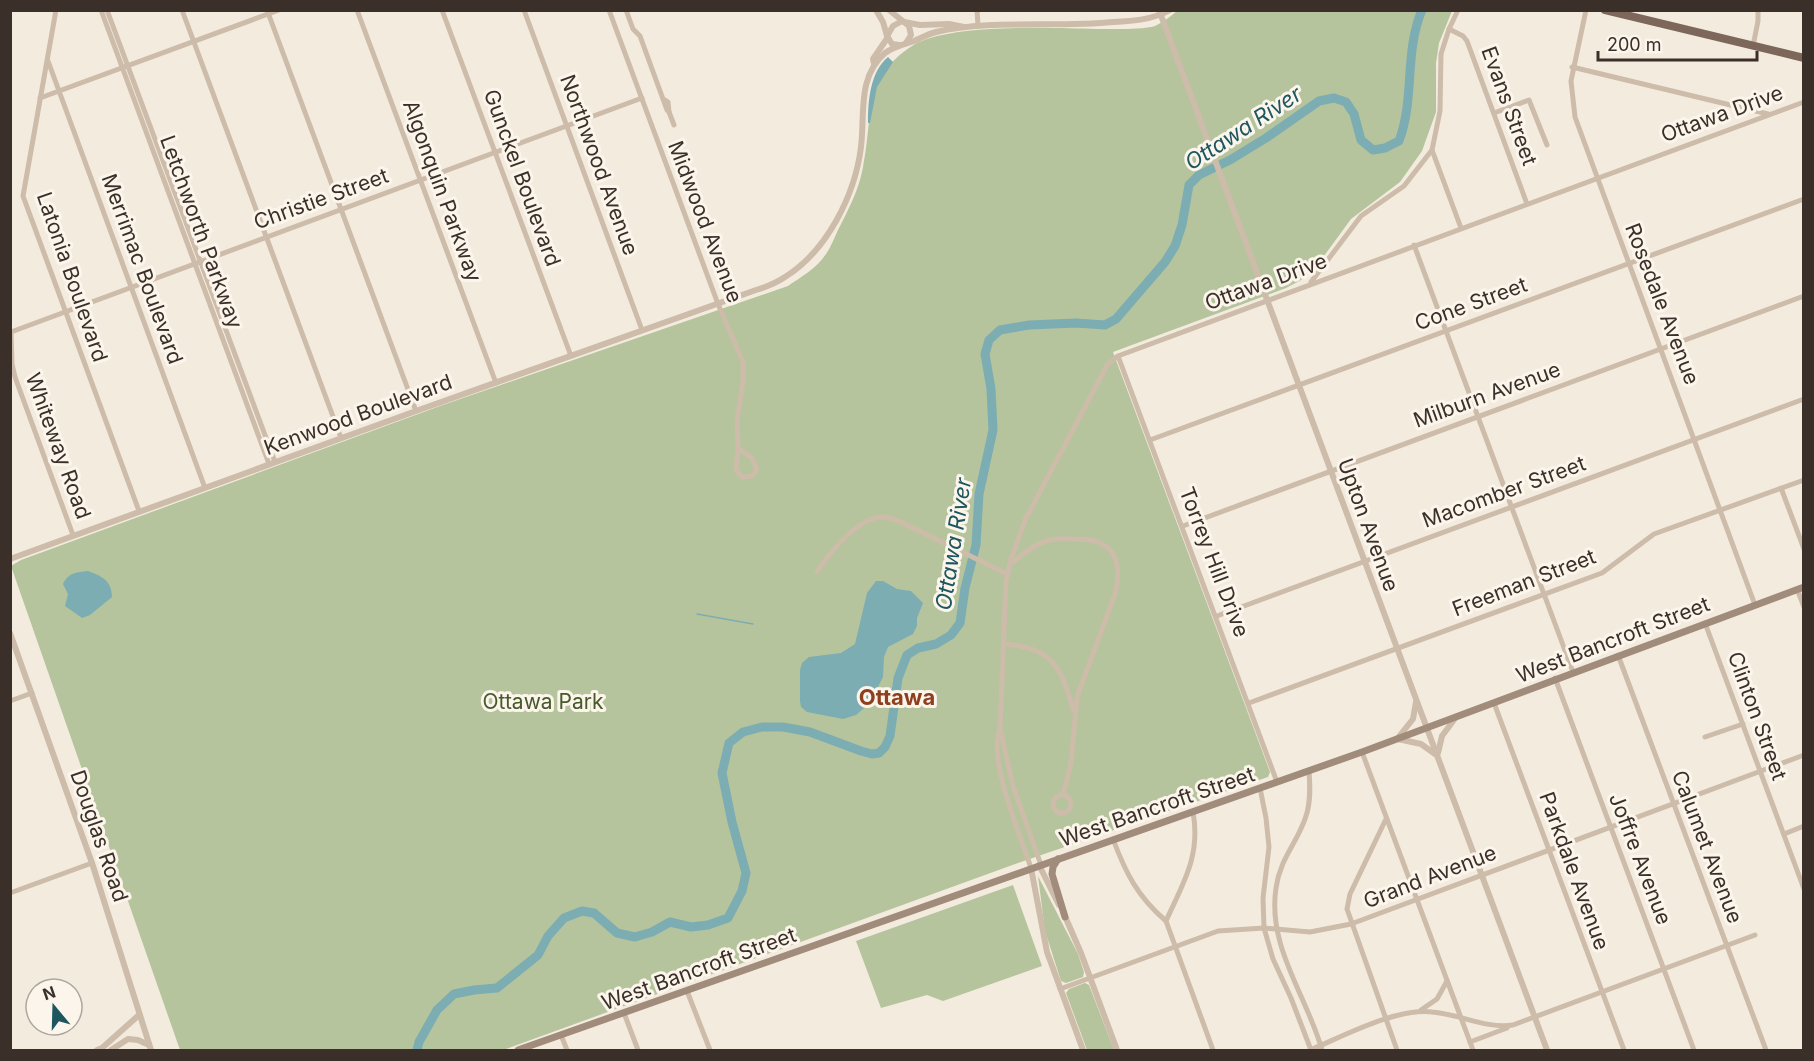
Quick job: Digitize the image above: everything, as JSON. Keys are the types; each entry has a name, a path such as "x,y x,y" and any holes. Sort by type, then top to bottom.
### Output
{"main road":[{"path":"1605,10 1640,14 1803,58"},
{"name":"West Bancroft Street","path":"518,1050 1362,752 1800,588"},
{"path":"1058,859 1052,874 1065,917"}],"street":[{"name":"Latonia Boulevard","path":"56,10 23,196 139,511"},
{"name":"Letchworth Parkway","path":"101,10 125,67 272,463"},
{"name":"Letchworth Parkway","path":"107,10 125,67"},
{"path":"182,10 341,438"},
{"path":"40,98 268,12 279,10"},
{"name":"Algonquin Parkway","path":"357,10 496,383"},
{"name":"Gunckel Boulevard","path":"442,10 571,356"},
{"name":"Northwood Avenue","path":"524,10 642,330"},
{"name":"Midwood Avenue","path":"609,10 717,304 742,362 743,382 737,420 736,470 742,477 752,476 757,470 755,463 738,448"},
{"path":"626,10 633,29 640,36 674,125"},
{"path":"876,10 888,37 894,44 904,44"},
{"path":"889,10 904,22 911,32 904,44"},
{"path":"977,10 978,26"},
{"path":"874,64 888,51 935,32 978,26 1093,24 1138,20 1170,10"},
{"path":"1310,284 1361,216 1404,186 1432,150 1440,111 1441,54 1458,10"},
{"name":"Rosedale Avenue","path":"1587,10 1572,67 1572,107 1755,605"},
{"path":"1753,46 1758,10"},
{"path":"268,12 416,411"},
{"name":"Upton Avenue","path":"1160,13 1547,1050"},
{"path":"888,37 893,26 904,22 964,27"},
{"name":"Evans Street","path":"1449,29 1463,36 1469,48 1527,204"},
{"name":"Kenwood Boulevard","path":"10,559 416,411 766,287 786,277 809,257 826,237 845,203 855,177 861,145 864,95 874,64 873,59 888,37"},
{"name":"Merrimac Boulevard","path":"48,61 205,488"},
{"path":"1572,67 1770,114"},
{"name":"Christie Street","path":"11,332 642,98"},
{"path":"1494,113 1529,100 1547,145"},
{"name":"Ottawa Drive","path":"1037,866 1013,786 1000,729 1007,574 1026,518 1102,373 1112,360 1266,299 1803,102"},
{"path":"1432,150 1461,228"},
{"name":"Cone Street","path":"1150,441 1803,199"},
{"path":"1414,245 1574,672"},
{"name":"Milburn Avenue","path":"1183,526 1803,296"},
{"name":"Whiteway Road","path":"11,332 12,364 15,377 73,535"},
{"name":"Torrey Hill Drive","path":"1118,356 1217,616 1277,782"},
{"name":"Macomber Street","path":"1217,616 1803,399"},
{"name":"Freeman Street","path":"1249,703 1602,573 1654,534 1803,480"},
{"path":"1781,488 1803,549"},
{"path":"817,571 842,540 875,518 886,517 1007,574"},
{"path":"1009,565 1035,546 1054,539 1098,542 1107,547 1113,555 1118,570 1118,583 1081,683 1074,715 1071,763 1063,795"},
{"path":"1800,588 1803,607"},
{"name":"Clinton Street","path":"1705,623 1803,889"},
{"name":"Douglas Road","path":"10,633 92,863 150,1048"},
{"path":"1004,644 1029,647 1043,653 1049,659 1064,686 1074,715"},
{"name":"Calumet Avenue","path":"1618,655 1766,1050"},
{"name":"Joffre Avenue","path":"1555,678 1694,1050"},
{"path":"10,701 32,693"},
{"path":"1416,699 1413,719 1397,739 1421,744 1437,756 1442,736 1456,717"},
{"name":"Parkdale Avenue","path":"1494,703 1623,1050"},
{"path":"1705,737 1743,724"},
{"name":"Ottawa Drive","path":"1000,729 998,735 1000,771 1008,801 1037,866"},
{"path":"1362,752 1473,1050"},
{"name":"Grand Avenue","path":"1060,989 1218,931 1264,928 1311,932 1352,924 1803,755"},
{"path":"1309,771 1309,802 1306,816 1282,864 1274,910 1282,953 1312,1020 1321,1048"},
{"path":"1260,788 1269,847 1263,897 1264,928 1273,960 1291,998 1311,1050 1321,1048 1404,1013 1419,1011 1460,1017 1501,1027 1528,1020"},
{"path":"1166,921 1191,862 1196,831 1193,812"},
{"path":"1386,819 1350,894 1347,909 1398,1050"},
{"path":"1784,834 1803,826"},
{"path":"1113,840 1136,890 1166,921 1213,1050"},
{"path":"10,893 92,863"},
{"path":"1037,866 1065,917 1117,1050"},
{"path":"1037,866 1047,952 1083,1050"},
{"path":"1470,1042 1755,935"},
{"path":"1419,1011 1437,999 1447,981"},
{"path":"687,991 710,1050"},
{"path":"624,1013 638,1050"},
{"path":"100,1050 139,1015"},
{"path":"561,1035 567,1050"},
{"path":"111,1050 128,1039 138,1040 150,1048"}],"green space":[{"name":"Ottawa Park","path":"1177,11 1452,11 1439,43 1436,63 1436,112 1422,151 1400,182 1351,219 1316,267 1301,280 1286,288 1113,352 1270,772 1268,777 1021,862 503,1050 180,1050 11,566 21,560 440,406 788,286 813,268 829,248 859,184 873,100 878,85 885,71 896,58 912,46 928,39 974,30 1134,29 1155,26"},
{"path":"1038,876 1078,954 1084,972 1083,977 1066,983 1061,981 1045,931"},
{"path":"1013,885 1042,966 943,1001 927,995 881,1008 856,941"},
{"path":"1085,983 1089,985 1114,1050 1087,1050 1066,993 1069,989"}],"water":[{"path":"888,57 893,62 877,87 870,123 868,123 874,79 882,63"},
{"path":"88,571 108,583 112,597 90,615 82,618 65,606 68,594 63,584 67,577"},
{"path":"876,581 883,581 897,589 911,591 923,603 913,634 888,647 884,657 883,677 870,703 856,715 843,719 807,712 801,707 800,701 802,663 809,657 841,653 855,644 867,593"}],"waterway":[{"name":"Ottawa River","path":"417,1050 437,1010 454,994 497,988 538,955 548,936 564,918 582,911 594,913 617,933 635,937 652,932 670,922 691,927 708,925 728,918 742,891 746,873 722,773 729,743 743,732 762,727 783,727 810,732 872,754 879,753 890,736 898,678 907,655 918,648 936,644 951,635 960,623 965,588 976,545 979,494 993,430 991,389 985,354 989,340 1000,330 1029,325 1076,323 1105,325 1116,319 1165,262 1175,246 1182,225 1189,185 1199,175 1230,160 1266,138 1319,101 1334,98 1346,102 1354,114 1361,140 1373,150 1385,148 1399,141 1407,109 1413,42 1422,10"},
{"path":"697,614 753,624"}],"district":[{"name":"Ottawa","path":"897,697"}]}
